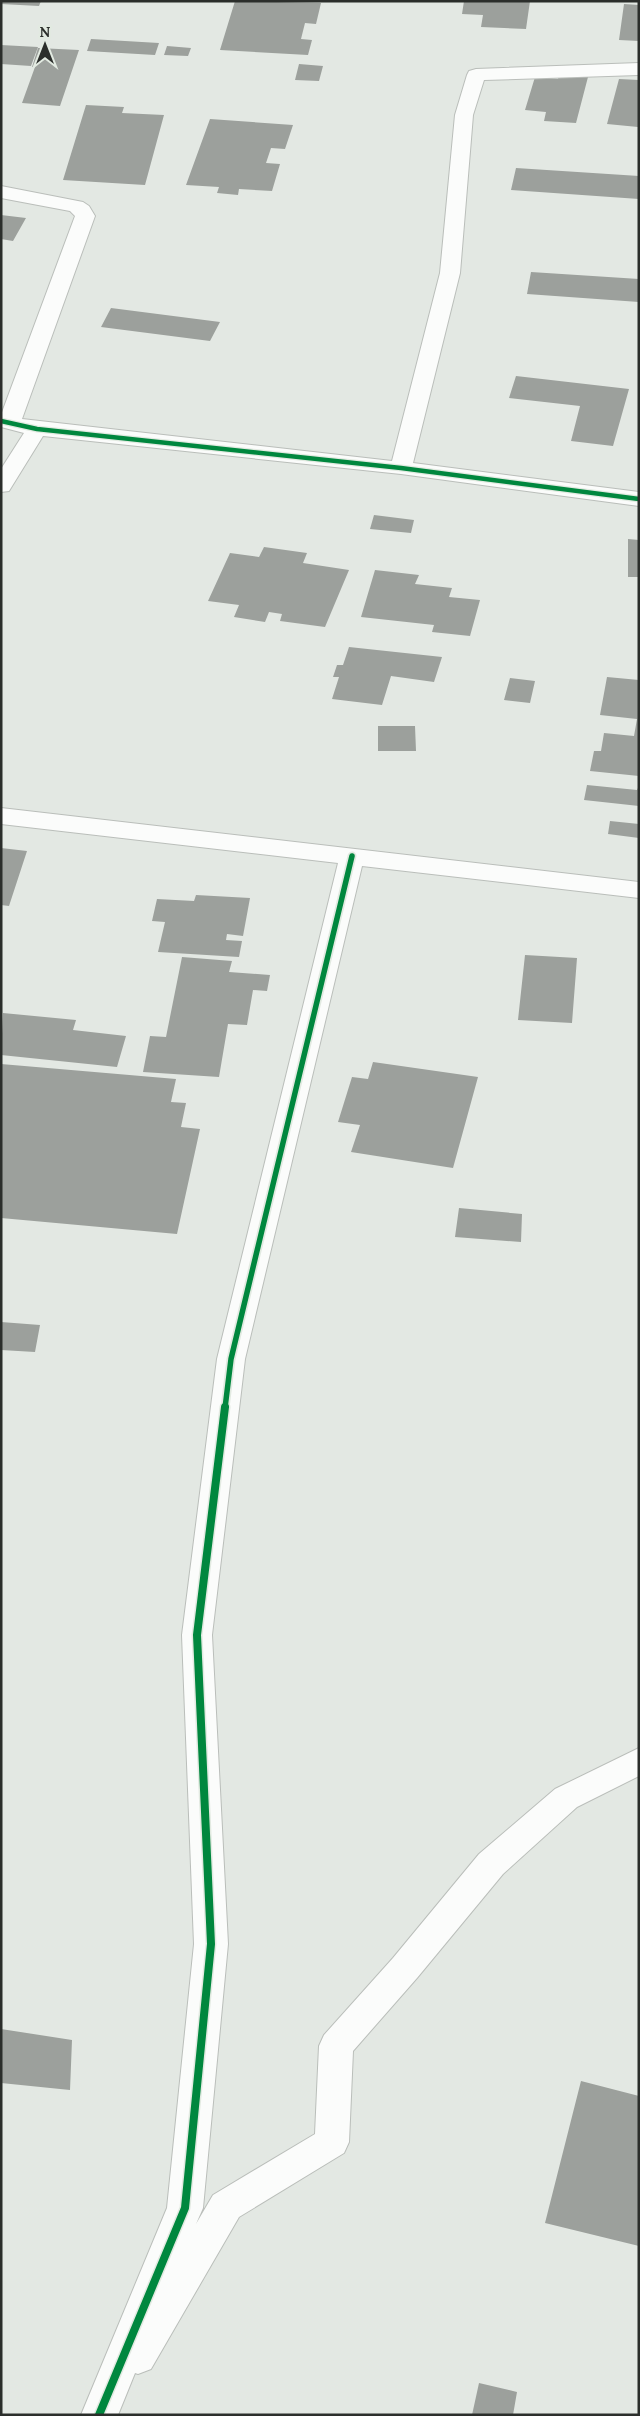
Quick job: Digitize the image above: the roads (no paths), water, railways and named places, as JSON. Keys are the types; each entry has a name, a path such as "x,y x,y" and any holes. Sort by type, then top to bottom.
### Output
{"street":[{"path":"402,468 450,273 464,115 476,76 554,71 639,69"},
{"path":"1,192 76,206 82,210 85,216 6,421 37,429 402,468 639,499"},
{"path":"1,486 37,429"},
{"path":"1,816 639,890"},
{"path":"99,2415 185,2208 211,1944 197,1635 200,1606 231,1359 352,856"},
{"path":"105,2415 226,2206 332,2142 336,2046 406,1968 491,1864 566,1798 639,1762"}]}
